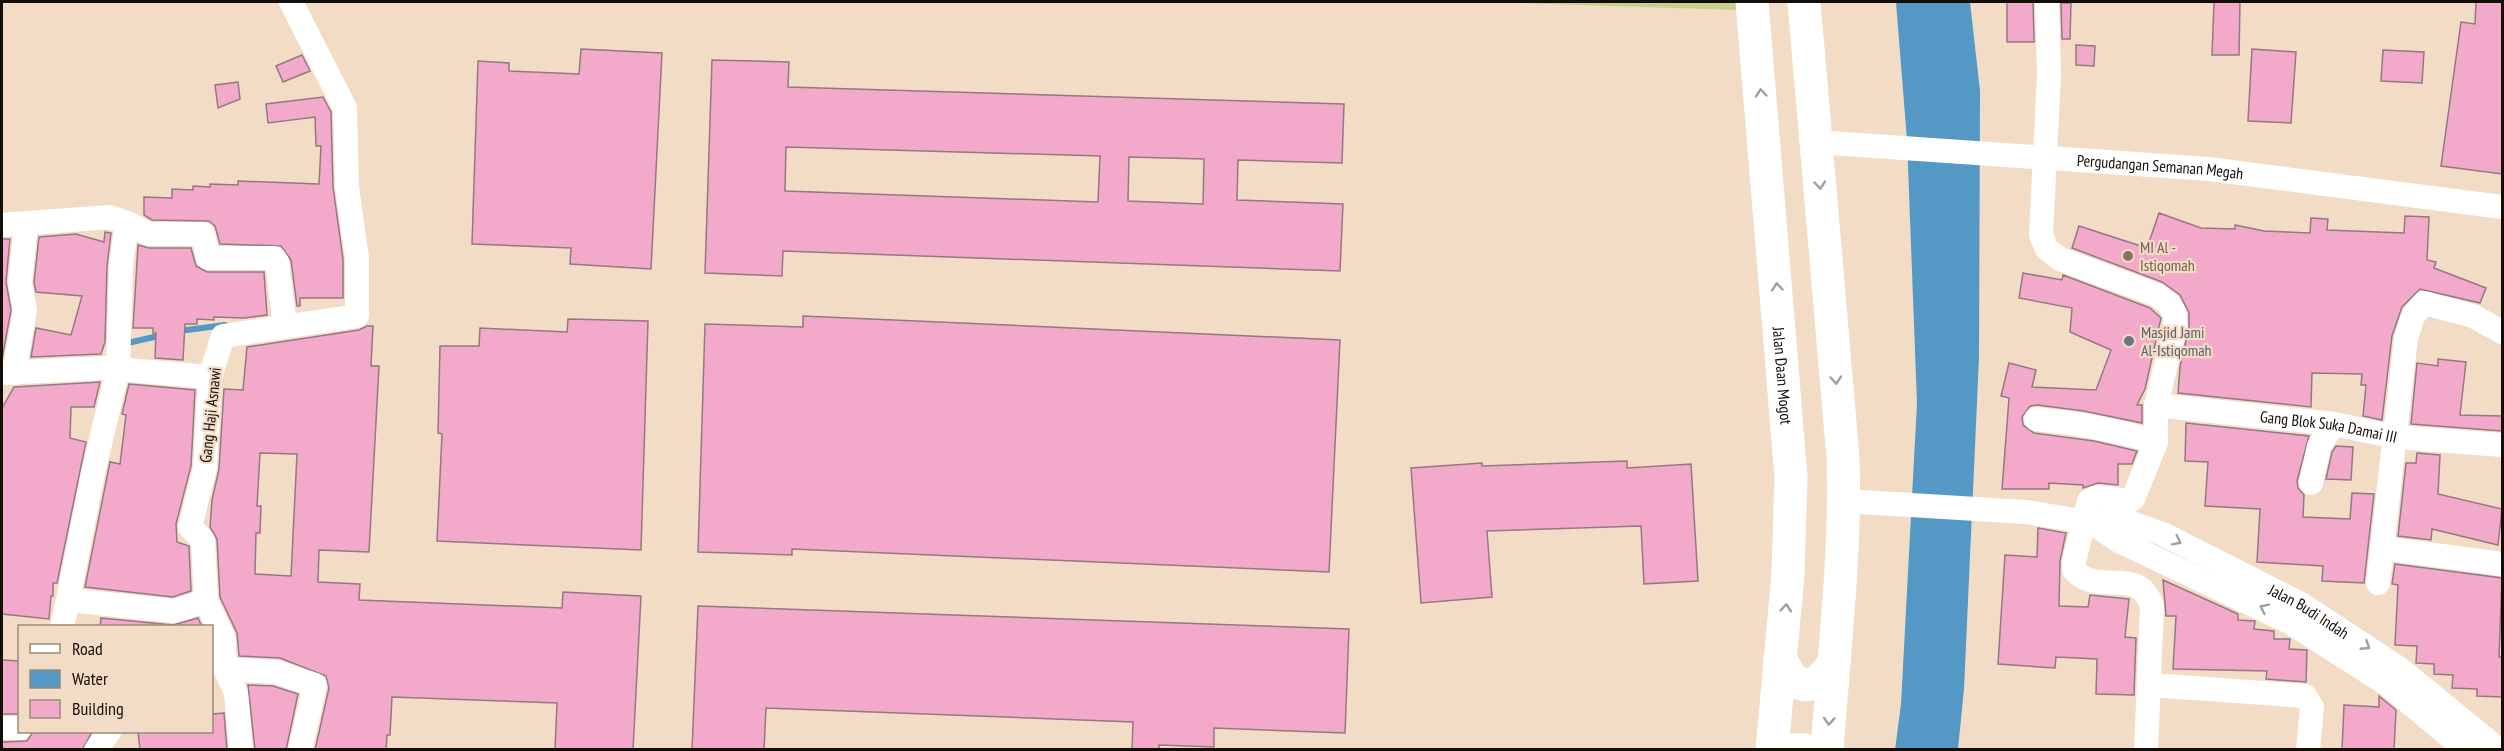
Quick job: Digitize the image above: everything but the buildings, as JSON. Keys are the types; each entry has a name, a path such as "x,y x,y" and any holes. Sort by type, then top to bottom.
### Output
{"highway":[{"name":"Jalan Daan Mogot","path":"1752,2 1789,438 1791,524 1773,750"},
{"path":"1804,2 1830,143 1844,501 1844,547 1827,750"},
{"path":"1780,659 1793,681 1805,685 1818,683 1834,663"},
{"path":"1791,750 1805,750"}],"street":[{"name":"Gang Haji Asnawi","path":"241,750 236,693 225,669 224,639 206,601 203,540 190,527 205,468 210,377 224,336 284,321 357,309 357,258 347,187 345,108 291,2"},
{"path":"2047,2 2049,74 2038,164 2041,235 2047,249 2060,259 2157,295 2168,303 2175,314 2175,328 2156,405 2156,442 2133,499 2129,501 2093,498 2088,522 2073,561 2074,570 2080,577 2089,581 2133,583 2147,592 2152,606 2151,685 2146,750"},
{"name":"Pergudangan Semanan Megah","path":"1830,143 2038,164 2232,172 2502,207"},
{"path":"2,225 109,217 149,234 204,234 208,258 274,258 277,262 284,321"},
{"path":"62,625 115,359 121,266 127,223"},
{"path":"26,224 20,283 25,310 8,373 115,359 210,377"},
{"path":"2378,583 2406,338 2413,316 2424,303 2473,316 2502,332"},
{"name":"Gang Blok Suka Damai III","path":"2156,405 2334,424 2396,437 2502,445"},
{"path":"2036,419 2078,422 2127,432 2156,442"},
{"path":"2311,483 2319,446 2334,424"},
{"name":"Jalan Budi Indah","path":"1844,501 2026,513 2088,522 2123,520 2163,534 2296,614 2391,663 2434,709 2466,750"},
{"path":"2382,548 2502,564"},
{"path":"68,600 154,618 206,601"},
{"path":"225,669 276,672 315,685 300,750"},
{"path":"2151,685 2305,696 2312,707 2308,750"},
{"name":"Jalan Budi Indah","path":"2434,709 2499,750"},
{"path":"2,728 18,728"},
{"path":"96,750 108,733"}],"green space":[{"path":"1483,2 1737,2 1738,10"}],"water":[{"path":"1896,2 1970,2 1980,91 1979,358 1964,689 1958,749 1895,750 1901,704 1917,403 1907,140"}],"waterway":[{"path":"179,331 225,325"},
{"path":"123,344 163,335"}],"place":[{"name":"MI Al - Istiqomah","path":"2128,256"},
{"name":"Masjid Jami Al-Istiqomah","path":"2129,341"}]}
